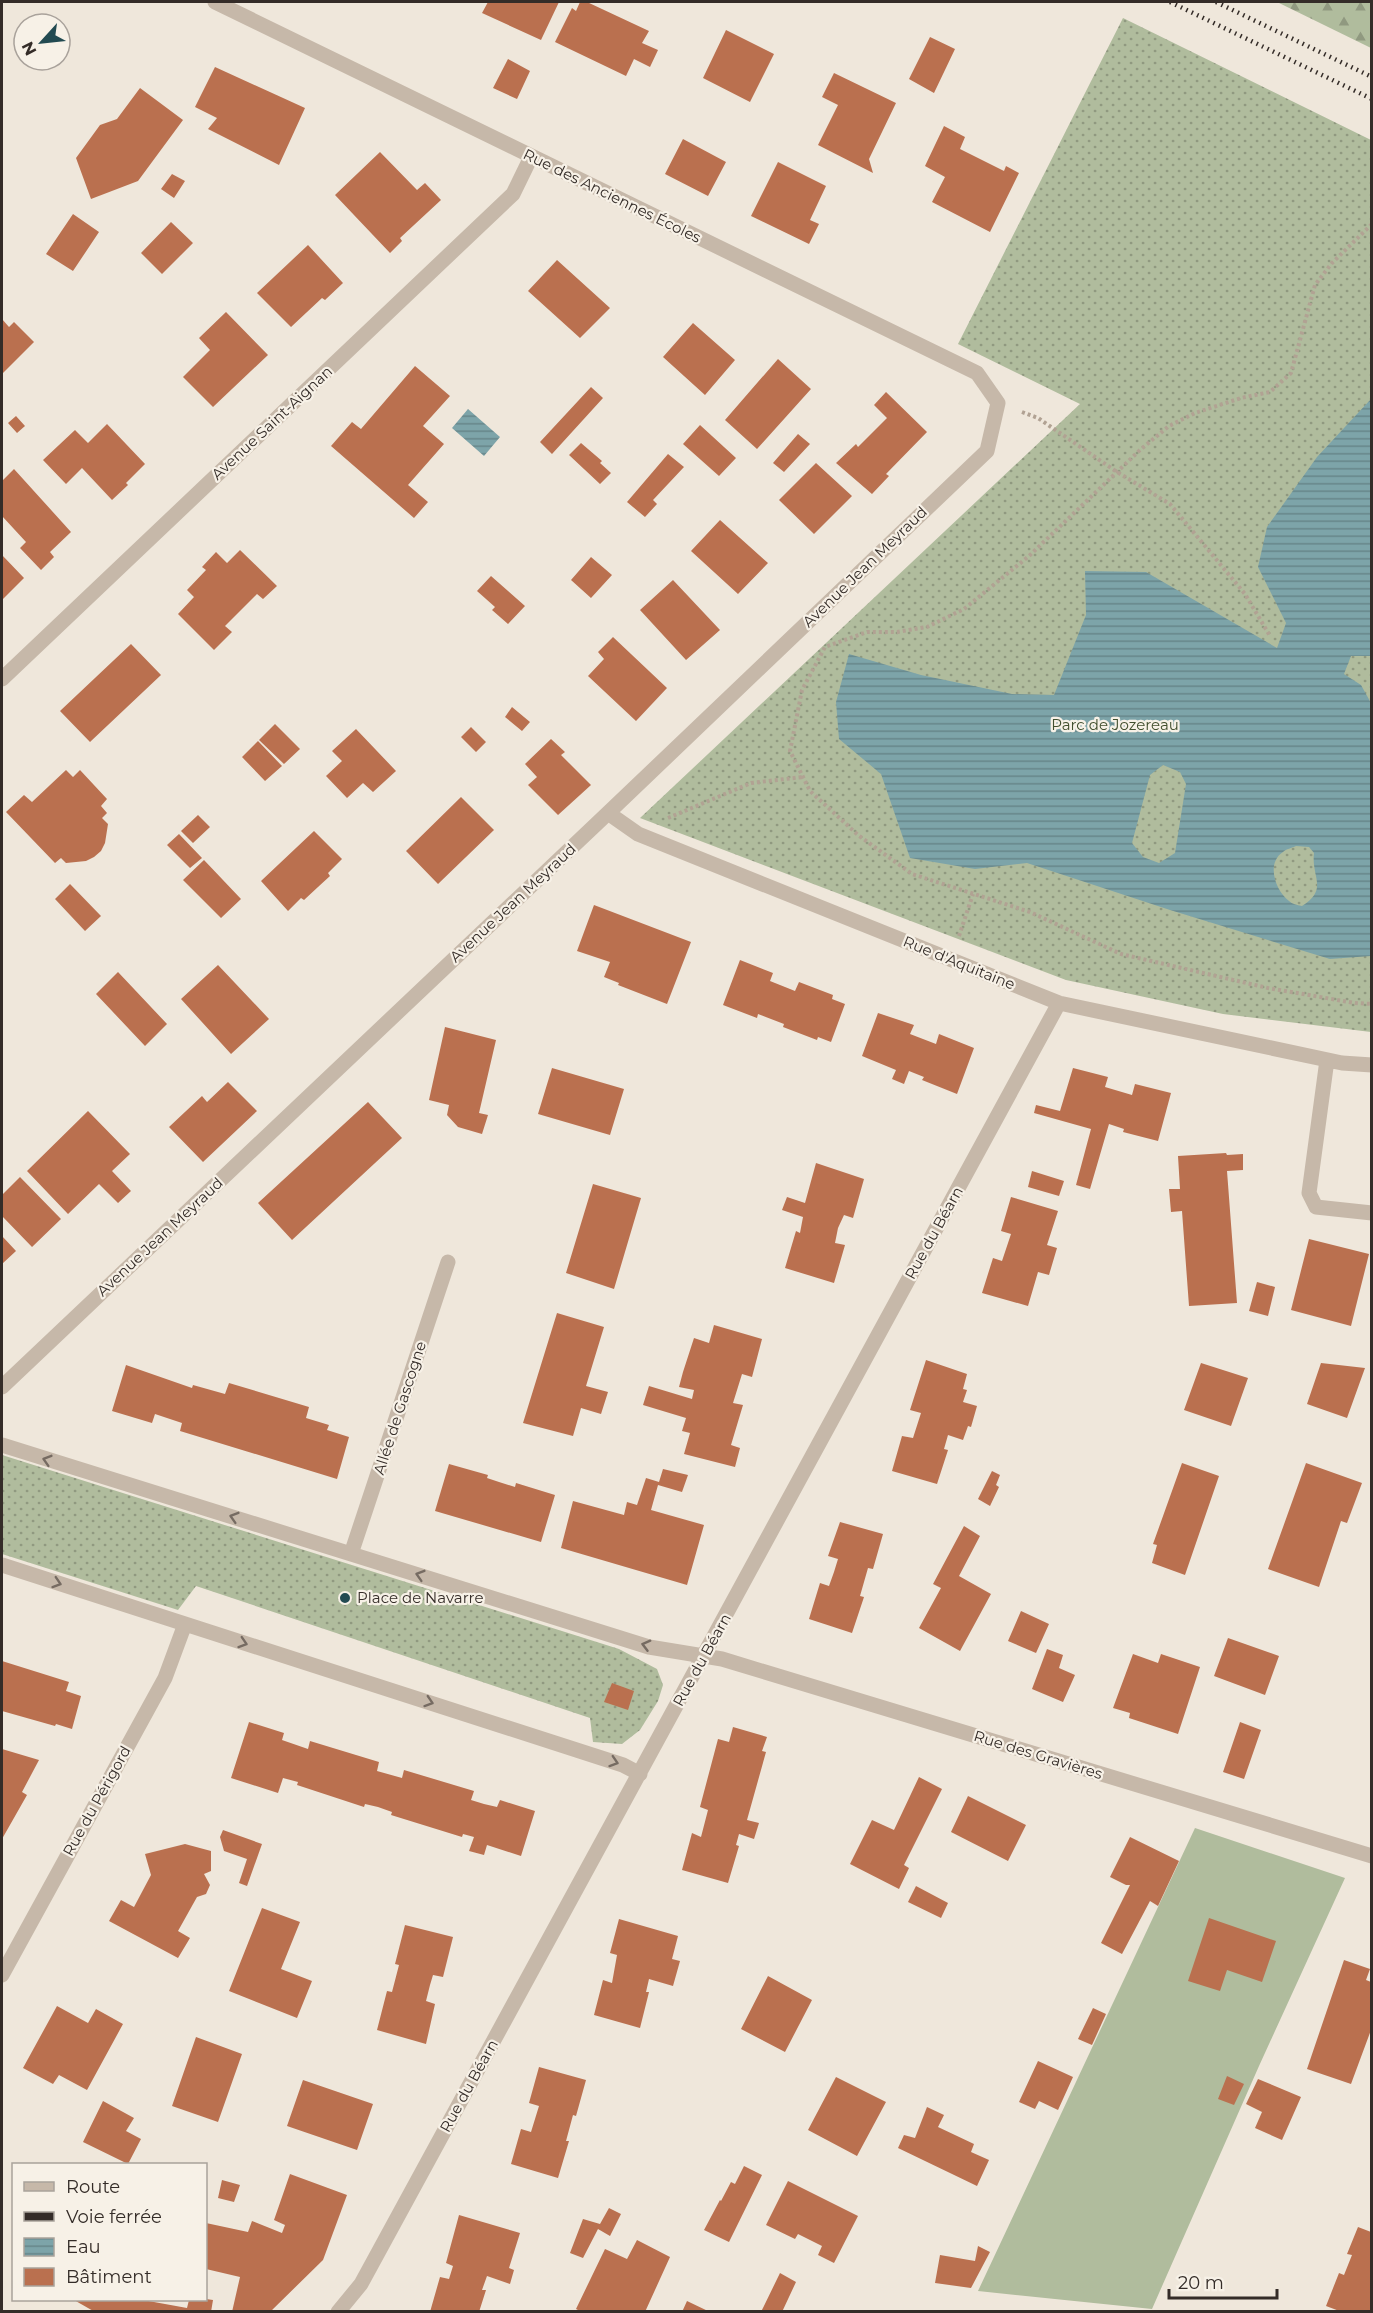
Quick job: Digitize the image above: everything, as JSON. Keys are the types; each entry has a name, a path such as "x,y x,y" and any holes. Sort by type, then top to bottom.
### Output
{"street":[{"name":"Rue des Anciennes Écoles","path":"215,2 977,372 998,403"},
{"name":"Avenue Saint-Aignan","path":"2,679 513,194 531,157"},
{"name":"Avenue Jean Meyraud","path":"2,1387 987,451 998,403"},
{"name":"Rue d'Aquitaine","path":"608,813 639,834 1059,1003 1341,1063 1371,1065"},
{"name":"Rue du Béarn","path":"338,2312 361,2283 1059,1003"},
{"path":"1327,1059 1309,1193 1316,1208 1371,1213"},
{"name":"Allée de Gascogne","path":"351,1554 448,1262"},
{"path":"2,1445 649,1647 704,1656"},
{"path":"2,1565 624,1765 640,1774"},
{"name":"Rue du Périgord","path":"2,1975 165,1678 185,1624"},
{"name":"Rue des Gravières","path":"704,1656 722,1659 1371,1856"}],"path":[{"path":"1371,224 1332,263 1315,285 1291,373 1270,392 1241,398 1195,413 1169,426 1029,556 964,609 927,627 897,632 867,632 825,647 802,690 790,751 810,791 858,835 912,874 1030,912 1121,954 1268,988 1371,1004"},
{"path":"998,403 1038,418 1117,472 1170,504 1245,594 1270,636"},
{"path":"639,834 668,817 751,783 803,777"},
{"path":"951,960 973,894"}],"green space":[{"path":"1277,2 1371,2 1371,48"},
{"name":"Parc de Jozereau","path":"1123,18 1371,140 1371,1032 1223,1014 1066,980 640,818 1080,404 958,344"},
{"name":"Place de Navarre","path":"2,1455 619,1649 657,1669 663,1685 658,1701 640,1730 622,1744 593,1742 590,1718 196,1586 178,1610 2,1554"},
{"path":"1195,1828 1345,1878 1152,2309 978,2291"}],"water":[{"path":"1371,399 1371,656 1351,656 1344,674 1361,685 1371,703 1371,956 1330,959 1027,863 975,869 910,858 881,774 839,739 836,702 849,654 921,675 1012,694 1054,695 1086,615 1085,571 1146,572 1277,648 1286,623 1258,567 1267,527 1317,457","holes":["1163,765 1180,772 1186,784 1175,853 1159,863 1143,857 1132,843 1150,775","1296,846 1309,847 1314,853 1317,882 1315,894 1302,906 1292,903 1284,896 1274,876 1278,857 1286,850"]},
{"path":"468,409 500,437 484,456 452,428"}],"building":[{"path":"488,2 559,2 541,40 482,13"},
{"path":"580,2 587,2 649,31 642,43 658,50 650,67 634,59 626,76 555,42 572,8 576,11"},
{"path":"726,30 774,54 750,102 703,78"},
{"path":"930,37 955,49 934,93 909,79"},
{"path":"508,59 530,71 517,99 493,88"},
{"path":"215,67 305,108 279,165 208,129 217,118 195,107"},
{"path":"834,73 896,103 869,159 873,173 818,145 838,105 822,97"},
{"path":"140,88 183,120 138,181 91,199 76,158 100,125 117,119"},
{"path":"944,126 965,137 960,149 1004,171 1006,166 1019,173 990,232 932,202 945,177 925,166"},
{"path":"683,139 726,162 708,196 665,174"},
{"path":"380,152 417,190 425,183 441,200 400,238 402,241 390,253 335,195"},
{"path":"778,162 826,186 810,220 819,224 809,244 751,216"},
{"path":"172,174 185,181 174,198 161,189"},
{"path":"73,214 99,232 73,271 46,254"},
{"path":"171,222 193,243 162,274 141,253"},
{"path":"308,245 343,283 325,300 322,298 291,327 257,293"},
{"path":"557,260 610,308 580,338 528,291"},
{"path":"226,312 268,355 213,407 183,377 210,350 199,338"},
{"path":"2,319 9,327 14,322 34,342 2,374"},
{"path":"693,323 735,360 705,395 663,357"},
{"path":"778,359 811,389 757,449 725,420"},
{"path":"415,366 450,396 423,426 444,444 408,485 428,502 414,518 331,446 352,422 361,429"},
{"path":"591,387 603,398 552,454 540,442"},
{"path":"886,392 927,432 886,474 889,476 872,494 836,463 856,444 858,447 887,418 874,405"},
{"path":"16,416 25,426 17,433 8,423"},
{"path":"107,424 145,464 112,500 82,468 66,484 43,460 75,430 88,443"},
{"path":"700,425 736,458 719,476 683,444"},
{"path":"798,434 810,444 784,472 773,463"},
{"path":"581,443 602,461 600,463 611,473 600,484 569,455"},
{"path":"668,454 684,467 653,500 657,504 645,517 627,502"},
{"path":"816,463 852,496 814,534 779,500"},
{"path":"14,469 71,532 50,552 54,557 41,570 20,548 26,542 2,516 2,481"},
{"path":"720,520 768,563 738,594 691,551"},
{"path":"240,550 277,586 263,599 257,594 225,626 232,632 214,650 178,614 194,597 187,590 206,570 202,567 216,552 227,563"},
{"path":"2,555 24,578 2,600"},
{"path":"591,557 612,575 591,598 571,580"},
{"path":"491,576 525,606 508,624 492,610 495,607 477,591"},
{"path":"673,580 720,630 686,660 640,610"},
{"path":"613,637 667,688 636,721 588,676 604,659 598,652"},
{"path":"131,644 161,675 90,742 60,711"},
{"path":"512,707 530,722 522,731 505,717"},
{"path":"275,724 300,749 284,764 259,740"},
{"path":"471,727 486,742 476,752 461,737"},
{"path":"356,729 396,771 373,792 363,783 347,798 326,776 342,761 332,751"},
{"path":"551,739 565,752 561,755 591,785 558,815 528,785 537,777 525,764"},
{"path":"258,741 282,766 265,781 242,757"},
{"path":"66,770 73,777 80,770 107,799 101,806 107,813 102,818 108,824 105,843 94,857 86,861 66,863 61,858 55,863 6,812 24,795 32,802"},
{"path":"461,797 494,830 438,884 406,851"},
{"path":"198,815 210,827 193,843 181,831"},
{"path":"314,831 342,859 328,873 330,876 288,911 261,881"},
{"path":"179,834 202,858 190,868 167,845"},
{"path":"204,860 241,899 221,918 183,880"},
{"path":"70,884 101,916 85,931 55,899"},
{"path":"594,905 691,942 667,1004 618,985 619,983 604,977 610,962 577,951"},
{"path":"740,960 773,973 770,981 795,991 799,982 833,995 832,999 845,1004 831,1042 818,1037 817,1040 783,1027 784,1024 758,1014 757,1018 723,1005"},
{"path":"218,965 269,1019 231,1054 181,999"},
{"path":"118,972 167,1024 145,1046 96,994"},
{"path":"878,1013 914,1025 910,1034 936,1044 939,1034 974,1048 957,1094 922,1080 924,1077 909,1071 904,1084 892,1079 896,1070 862,1056"},
{"path":"445,1027 496,1040 479,1113 488,1115 482,1134 458,1127 447,1115 449,1105 429,1100"},
{"path":"552,1068 624,1089 610,1135 538,1114"},
{"path":"1073,1068 1108,1077 1105,1087 1132,1095 1135,1084 1171,1093 1158,1141 1123,1132 1124,1129 1109,1124 1090,1189 1076,1185 1091,1129 1034,1113 1036,1105 1060,1111"},
{"path":"228,1082 257,1111 203,1162 169,1127 202,1096 207,1102"},
{"path":"368,1102 402,1138 292,1240 258,1203"},
{"path":"88,1111 130,1154 112,1171 131,1191 118,1203 99,1184 68,1214 27,1171"},
{"path":"1226,1153 1227,1155 1243,1154 1243,1170 1227,1171 1237,1303 1189,1306 1182,1211 1171,1212 1169,1189 1180,1189 1178,1156"},
{"path":"816,1163 864,1179 853,1218 844,1215 838,1228 835,1243 845,1245 834,1283 785,1268 796,1231 800,1233 803,1217 782,1210 787,1197 805,1203"},
{"path":"1032,1171 1064,1181 1059,1196 1028,1187"},
{"path":"20,1177 61,1219 32,1247 2,1216 2,1195"},
{"path":"593,1184 641,1198 614,1289 566,1273"},
{"path":"1011,1197 1058,1211 1047,1245 1057,1248 1049,1275 1038,1272 1028,1306 982,1293 993,1258 1002,1261 1011,1234 1001,1231"},
{"path":"2,1236 16,1251 2,1264"},
{"path":"1309,1239 1369,1254 1351,1326 1291,1310"},
{"path":"1257,1282 1275,1287 1268,1316 1249,1311"},
{"path":"557,1313 604,1327 586,1386 608,1392 601,1414 581,1408 573,1436 523,1423"},
{"path":"714,1325 762,1339 752,1377 742,1374 733,1403 743,1405 731,1445 740,1448 735,1467 684,1454 690,1433 682,1431 686,1418 643,1405 649,1386 692,1399 694,1390 679,1387 683,1372 694,1338 709,1343"},
{"path":"926,1360 967,1374 963,1389 967,1390 963,1402 977,1406 971,1427 968,1426 963,1440 948,1435 944,1449 948,1450 937,1484 892,1471 902,1436 913,1438 921,1413 910,1410"},
{"path":"1201,1363 1248,1378 1231,1426 1184,1410"},
{"path":"1321,1363 1365,1368 1347,1418 1307,1404"},
{"path":"126,1365 192,1388 193,1385 225,1394 229,1383 309,1407 306,1418 329,1425 327,1430 349,1437 337,1479 180,1431 182,1423 155,1414 152,1423 112,1411"},
{"path":"1182,1463 1219,1476 1185,1575 1152,1563 1157,1545 1153,1544"},
{"path":"1306,1463 1362,1483 1347,1523 1341,1521 1319,1587 1268,1569"},
{"path":"449,1464 488,1475 487,1478 515,1487 516,1483 555,1495 541,1542 435,1511"},
{"path":"663,1469 688,1475 682,1492 658,1485 651,1510 704,1525 687,1585 561,1548 573,1501 624,1515 627,1502 637,1505 646,1478 659,1482"},
{"path":"992,1471 1000,1475 996,1485 999,1487 990,1506 978,1499"},
{"path":"840,1522 883,1534 873,1569 868,1568 860,1596 864,1597 852,1633 809,1619 820,1583 829,1586 834,1572 838,1559 828,1556"},
{"path":"964,1526 980,1536 959,1576 991,1594 960,1651 919,1628 941,1588 933,1584"},
{"path":"1021,1611 1049,1624 1036,1653 1008,1641"},
{"path":"1228,1638 1279,1656 1265,1695 1214,1676"},
{"path":"1047,1649 1063,1655 1059,1668 1075,1675 1063,1702 1032,1689"},
{"path":"1133,1654 1158,1663 1161,1654 1200,1667 1178,1734 1129,1718 1130,1713 1113,1708"},
{"path":"2,1661 69,1682 66,1691 81,1696 72,1729 2,1711"},
{"path":"612,1683 634,1691 628,1710 604,1702"},
{"path":"249,1722 284,1733 282,1740 308,1749 310,1741 379,1762 377,1771 402,1778 404,1770 474,1791 471,1800 497,1807 500,1800 535,1811 521,1856 487,1845 484,1855 469,1851 474,1837 463,1834 462,1837 391,1815 392,1812 378,1807 365,1804 364,1807 297,1785 298,1782 283,1778 278,1793 231,1778"},
{"path":"1240,1722 1261,1730 1244,1779 1223,1772"},
{"path":"733,1727 767,1737 762,1751 766,1752 747,1820 759,1823 754,1839 739,1834 736,1845 739,1846 728,1883 682,1870 692,1833 701,1837 708,1810 700,1807 718,1739 729,1742"},
{"path":"2,1749 39,1760 22,1792 27,1795 2,1839"},
{"path":"919,1777 942,1789 904,1865 909,1868 899,1889 850,1864 872,1820 894,1830"},
{"path":"968,1796 1026,1825 1008,1861 951,1832"},
{"path":"223,1830 262,1844 247,1886 239,1883 247,1859 224,1851 220,1837"},
{"path":"1130,1837 1179,1861 1158,1906 1150,1901 1122,1954 1101,1943 1130,1885 1110,1877"},
{"path":"185,1844 211,1851 211,1871 204,1874 210,1885 206,1894 197,1897 178,1931 190,1938 178,1958 109,1921 121,1900 134,1907 151,1875 145,1854"},
{"path":"916,1886 948,1903 941,1918 908,1902"},
{"path":"262,1908 300,1922 281,1969 312,1981 297,2018 229,1991"},
{"path":"1209,1918 1276,1941 1262,1982 1227,1970 1220,1991 1188,1981"},
{"path":"619,1919 678,1936 672,1959 680,1961 673,1986 649,1979 646,1992 649,1992 640,2028 594,2015 603,1980 612,1983 617,1955 610,1953"},
{"path":"405,1925 453,1937 443,1977 433,1975 430,1985 426,2001 435,2004 426,2044 377,2030 387,1991 392,1992 399,1965 395,1964"},
{"path":"1344,1960 1370,1969 1366,1980 1371,1982 1371,2030 1351,2084 1307,2069"},
{"path":"768,1976 812,2000 785,2052 741,2029"},
{"path":"57,2006 88,2023 96,2009 123,2024 87,2090 59,2075 53,2084 23,2068"},
{"path":"1093,2008 1106,2014 1092,2045 1078,2039"},
{"path":"196,2037 242,2054 218,2122 172,2106"},
{"path":"1038,2061 1073,2077 1058,2110 1039,2101 1035,2109 1019,2102"},
{"path":"539,2067 586,2080 576,2116 573,2115 566,2141 569,2141 558,2178 511,2164 521,2129 531,2132 539,2106 529,2103"},
{"path":"1227,2076 1244,2084 1234,2105 1218,2099"},
{"path":"836,2077 886,2102 857,2156 808,2130"},
{"path":"1258,2079 1301,2097 1282,2140 1255,2128 1262,2112 1246,2104"},
{"path":"303,2080 373,2104 357,2150 287,2126"},
{"path":"103,2101 134,2118 126,2131 141,2139 129,2163 83,2142"},
{"path":"927,2107 944,2115 938,2127 974,2144 971,2152 989,2160 977,2186 898,2148 904,2135 915,2138"},
{"path":"744,2166 762,2175 729,2242 704,2230 731,2182 735,2184"},
{"path":"290,2174 347,2195 323,2260 270,2312 232,2312 240,2277 207,2269 207,2223 248,2232 252,2221 282,2233 285,2225 274,2220"},
{"path":"222,2180 240,2185 234,2202 218,2198"},
{"path":"788,2181 858,2216 834,2263 818,2255 822,2246 798,2234 795,2239 766,2225"},
{"path":"609,2208 621,2214 610,2236 598,2229 583,2258 570,2253 583,2219 600,2224"},
{"path":"459,2215 520,2233 509,2268 514,2270 510,2284 487,2276 482,2290 486,2290 479,2312 430,2312 440,2277 449,2279 453,2266 446,2263"},
{"path":"1358,2227 1371,2232 1371,2307 1370,2312 1342,2312 1326,2306 1339,2273 1344,2275 1352,2255 1347,2254"},
{"path":"637,2240 670,2257 645,2312 582,2312 576,2309 605,2249 627,2259"},
{"path":"978,2246 990,2252 971,2288 935,2283 940,2255 975,2261"},
{"path":"780,2273 796,2282 782,2312 761,2312"},
{"path":"213,2300 211,2312 95,2312 76,2301 148,2301 187,2308 189,2301"},
{"path":"687,2301 710,2312 682,2312"}],"railway":[{"path":"1170,2 1372,99"},
{"path":"1216,2 1372,77"}],"place":[{"name":"Place de Navarre","path":"345,1598"}]}
